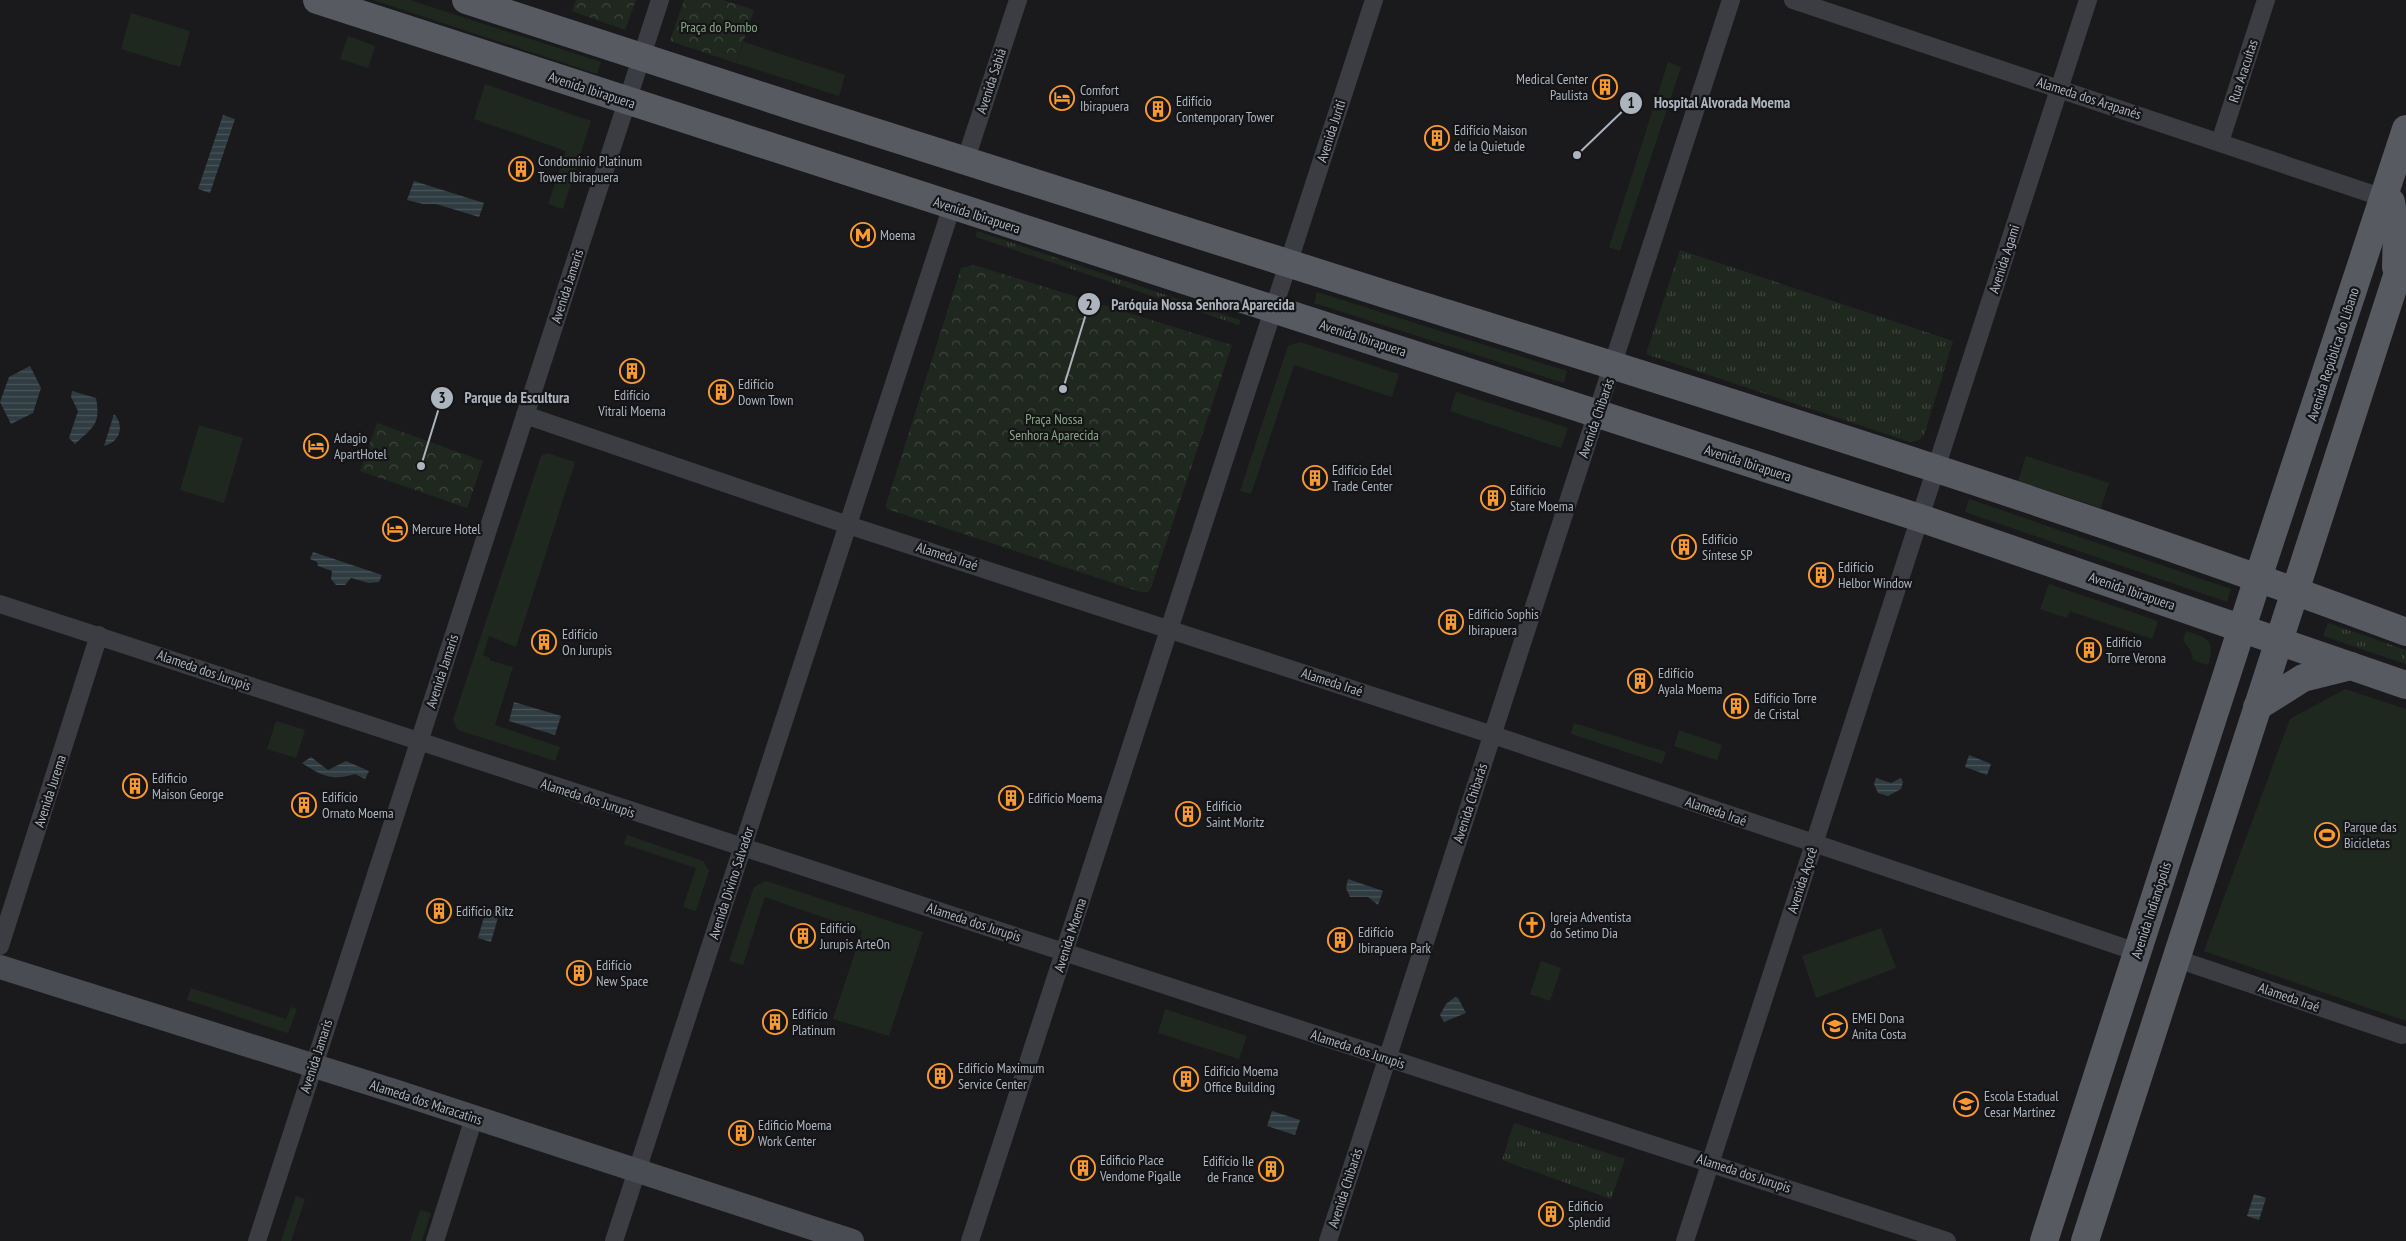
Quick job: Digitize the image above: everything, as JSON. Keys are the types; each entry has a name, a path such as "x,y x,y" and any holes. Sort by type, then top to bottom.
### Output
{"main road":[{"name":"Avenida Ibirapuera","path":"317,0 626,102 1920,518 2406,685"},
{"path":"466,0 965,162 1937,467 2258,578 2406,632"},
{"name":"Avenida República do Líbano","path":"2258,578 2406,129"},
{"path":"2384,198 2391,202 2396,217 2397,260 2394,283"},
{"path":"2085,1241 2406,248"},
{"name":"Avenida Indianópolis","path":"2044,1241 2258,578"},
{"path":"2257,707 2303,678 2353,666"},
{"name":"Alameda dos Maracatins","path":"0,967 313,1066 852,1241"}],"street":[{"name":"Avenida Jamaris","path":"257,1241 660,0"},
{"name":"Avenida Sabiá","path":"965,162 1018,0"},
{"name":"Avenida Juriti","path":"1288,263 1374,0"},
{"name":"Avenida Chibarás","path":"1328,1241 1596,414 1614,366 1731,0"},
{"name":"Alameda dos Arapanés","path":"1793,0 2384,198"},
{"name":"Avenida Agami","path":"1920,518 2088,0"},
{"name":"Rua Aracuítas","path":"2220,142 2266,0"},
{"path":"848,525 952,206"},
{"path":"1170,628 1288,263"},
{"name":"Alameda Iraé","path":"525,415 848,525 1170,628 1493,735 2137,952"},
{"name":"Avenida Açocê","path":"1685,1241 1920,518"},
{"name":"Avenida Divino Salvador","path":"614,1241 848,525"},
{"name":"Alameda dos Jurupis","path":"0,604 1387,1059 1711,1162 1947,1241"},
{"name":"Avenida Moema","path":"970,1241 1170,628"},
{"name":"Avenida Jurema","path":"0,946 99,635"},
{"name":"Alameda Iraé","path":"2177,959 2402,1035"},
{"path":"435,1241 474,1118"}],"green space":[{"path":"373,0 410,0 601,62 597,74"},
{"path":"576,0 636,0 625,30 572,11"},
{"name":"Praça do Pombo","path":"684,0 723,0 754,10 736,63 670,41"},
{"path":"131,13 190,31 180,67 121,49"},
{"path":"348,36 375,46 368,68 340,59"},
{"path":"744,42 845,75 839,96 736,63"},
{"path":"1668,62 1681,67 1620,251 1609,247"},
{"path":"485,84 591,121 563,209 548,204 566,151 474,119"},
{"path":"977,231 1240,320 1239,325 976,237"},
{"path":"1680,250 1953,341 1924,435 1919,440 1910,442 1646,354"},
{"name":"Praça Nossa Senhora Aparecida","path":"974,265 1232,345 1151,588 1148,592 1141,592 887,509 886,505 961,268"},
{"path":"1317,292 1567,371 1564,383 1314,303"},
{"path":"1300,342 1399,374 1392,397 1294,365 1251,494 1240,491 1288,346"},
{"path":"1456,392 1568,428 1561,448 1450,411"},
{"path":"377,423 483,461 467,508 360,471"},
{"path":"199,425 243,438 224,503 180,490"},
{"path":"547,453 575,462 516,647 489,636 483,655 490,658 489,660 513,667 495,725 560,747 555,761 458,730 453,720 541,456"},
{"path":"2026,456 2109,483 2101,508 2018,481"},
{"path":"1969,499 2231,589 2227,602 1965,512"},
{"path":"2049,584 2158,621 2152,639 2070,611 2067,618 2040,609"},
{"path":"2328,623 2406,650 2406,664 2323,636"},
{"path":"2186,631 2208,641 2211,650 2208,665 2193,660 2191,652 2183,640"},
{"name":"Parque das Bicicletas","path":"2345,689 2406,709 2406,1021 2204,951 2290,719"},
{"path":"276,721 305,730 296,758 267,749"},
{"path":"1574,723 1666,752 1662,764 1571,734"},
{"path":"1679,730 1722,745 1717,760 1674,746"},
{"path":"627,835 703,861 709,871 696,911 683,907 696,868 624,844"},
{"path":"766,881 923,932 889,1036 833,1019 862,931 765,897 743,965 729,961 754,887"},
{"path":"1881,928 1896,968 1816,998 1802,956"},
{"path":"1541,961 1561,968 1550,1001 1530,994"},
{"path":"191,988 286,1019 291,1007 297,1009 288,1033 187,1000"},
{"path":"1165,1009 1247,1036 1239,1059 1158,1033"},
{"path":"1514,1123 1625,1159 1611,1199 1502,1160"},
{"path":"296,1196 305,1199 291,1241 281,1241"},
{"path":"420,1210 431,1213 422,1241 410,1241"}],"shaded area":[{"path":"223,115 235,119 210,193 198,189"},
{"path":"414,181 484,203 479,217 436,204 423,204 407,200"},
{"path":"30,366 41,388 33,413 11,424 0,402 9,377"},
{"path":"72,391 96,398 97,407 94,425 75,444 69,438 78,411 71,397"},
{"path":"114,414 119,424 119,433 114,441 104,446"},
{"path":"313,552 382,575 379,582 369,583 351,578 345,585 336,585 331,579 332,571 318,566 317,562 310,559"},
{"path":"514,702 561,716 555,735 509,721"},
{"path":"1969,755 1991,764 1987,775 1965,767"},
{"path":"311,757 328,770 346,761 369,771 365,779 355,774 339,777 327,776 302,763"},
{"path":"1876,778 1891,783 1901,778 1903,782 1901,789 1888,796 1878,793 1874,784"},
{"path":"1348,879 1383,891 1378,905 1368,897 1350,897 1346,888"},
{"path":"486,910 499,914 491,942 478,938"},
{"path":"1455,997 1458,998 1466,1013 1444,1022 1440,1015 1446,1004"},
{"path":"1272,1111 1300,1120 1295,1135 1267,1126"},
{"path":"2254,1194 2266,1198 2259,1220 2247,1216"}],"place":[{"name":"Medical Center Paulista","path":"1605,87"},
{"name":"Comfort Ibirapuera","path":"1062,98"},
{"name":"Edifício Contemporary Tower","path":"1158,109"},
{"name":"Edifício Maison de la Quietude","path":"1437,138"},
{"name":"Hospital Alvorada Moema","path":"1577,155"},
{"name":"Condomínio Platinum Tower Ibirapuera","path":"521,169"},
{"name":"Moema","path":"863,235"},
{"name":"Edifício Vitrali Moema","path":"632,371"},
{"name":"Paróquia Nossa Senhora Aparecida","path":"1063,389"},
{"name":"Edifício Down Town","path":"721,392"},
{"name":"Adagio ApartHotel","path":"316,446"},
{"name":"Parque da Escultura","path":"421,466"},
{"name":"Edifício Edel Trade Center","path":"1315,478"},
{"name":"Edifício Stare Moema","path":"1493,498"},
{"name":"Mercure Hotel","path":"395,529"},
{"name":"Edifício Síntese SP","path":"1684,547"},
{"name":"Edifício Helbor Window","path":"1821,575"},
{"name":"Edifício Sophis Ibirapuera","path":"1451,622"},
{"name":"Edifício On Jurupis","path":"544,642"},
{"name":"Edifício Torre Verona","path":"2089,650"},
{"name":"Edifício Ayala Moema","path":"1640,681"},
{"name":"Edifício Torre de Cristal","path":"1736,706"},
{"name":"Edificio Maison George","path":"135,786"},
{"name":"Edifício Moema","path":"1011,798"},
{"name":"Edifício Ornato Moema","path":"304,805"},
{"name":"Edifício Saint Moritz","path":"1188,814"},
{"name":"Parque das Bicicletas","path":"2327,835"},
{"name":"Edifício Ritz","path":"439,911"},
{"name":"Igreja Adventista do Setimo Dia","path":"1532,925"},
{"name":"Edifício Jurupis ArteOn","path":"803,936"},
{"name":"Edifício Ibirapuera Park","path":"1340,940"},
{"name":"Edifício New Space","path":"579,973"},
{"name":"Edifício Platinum","path":"775,1022"},
{"name":"EMEI Dona Anita Costa","path":"1835,1026"},
{"name":"Edifício Maximum Service Center","path":"940,1076"},
{"name":"Edifício Moema Office Building","path":"1186,1079"},
{"name":"Escola Estadual Cesar Martinez","path":"1966,1104"},
{"name":"Edificio Moema Work Center","path":"741,1133"},
{"name":"Edificio Place Vendome Pigalle","path":"1083,1168"},
{"name":"Edifício Ile de France","path":"1271,1169"},
{"name":"Edificio Splendid","path":"1551,1214"}]}
